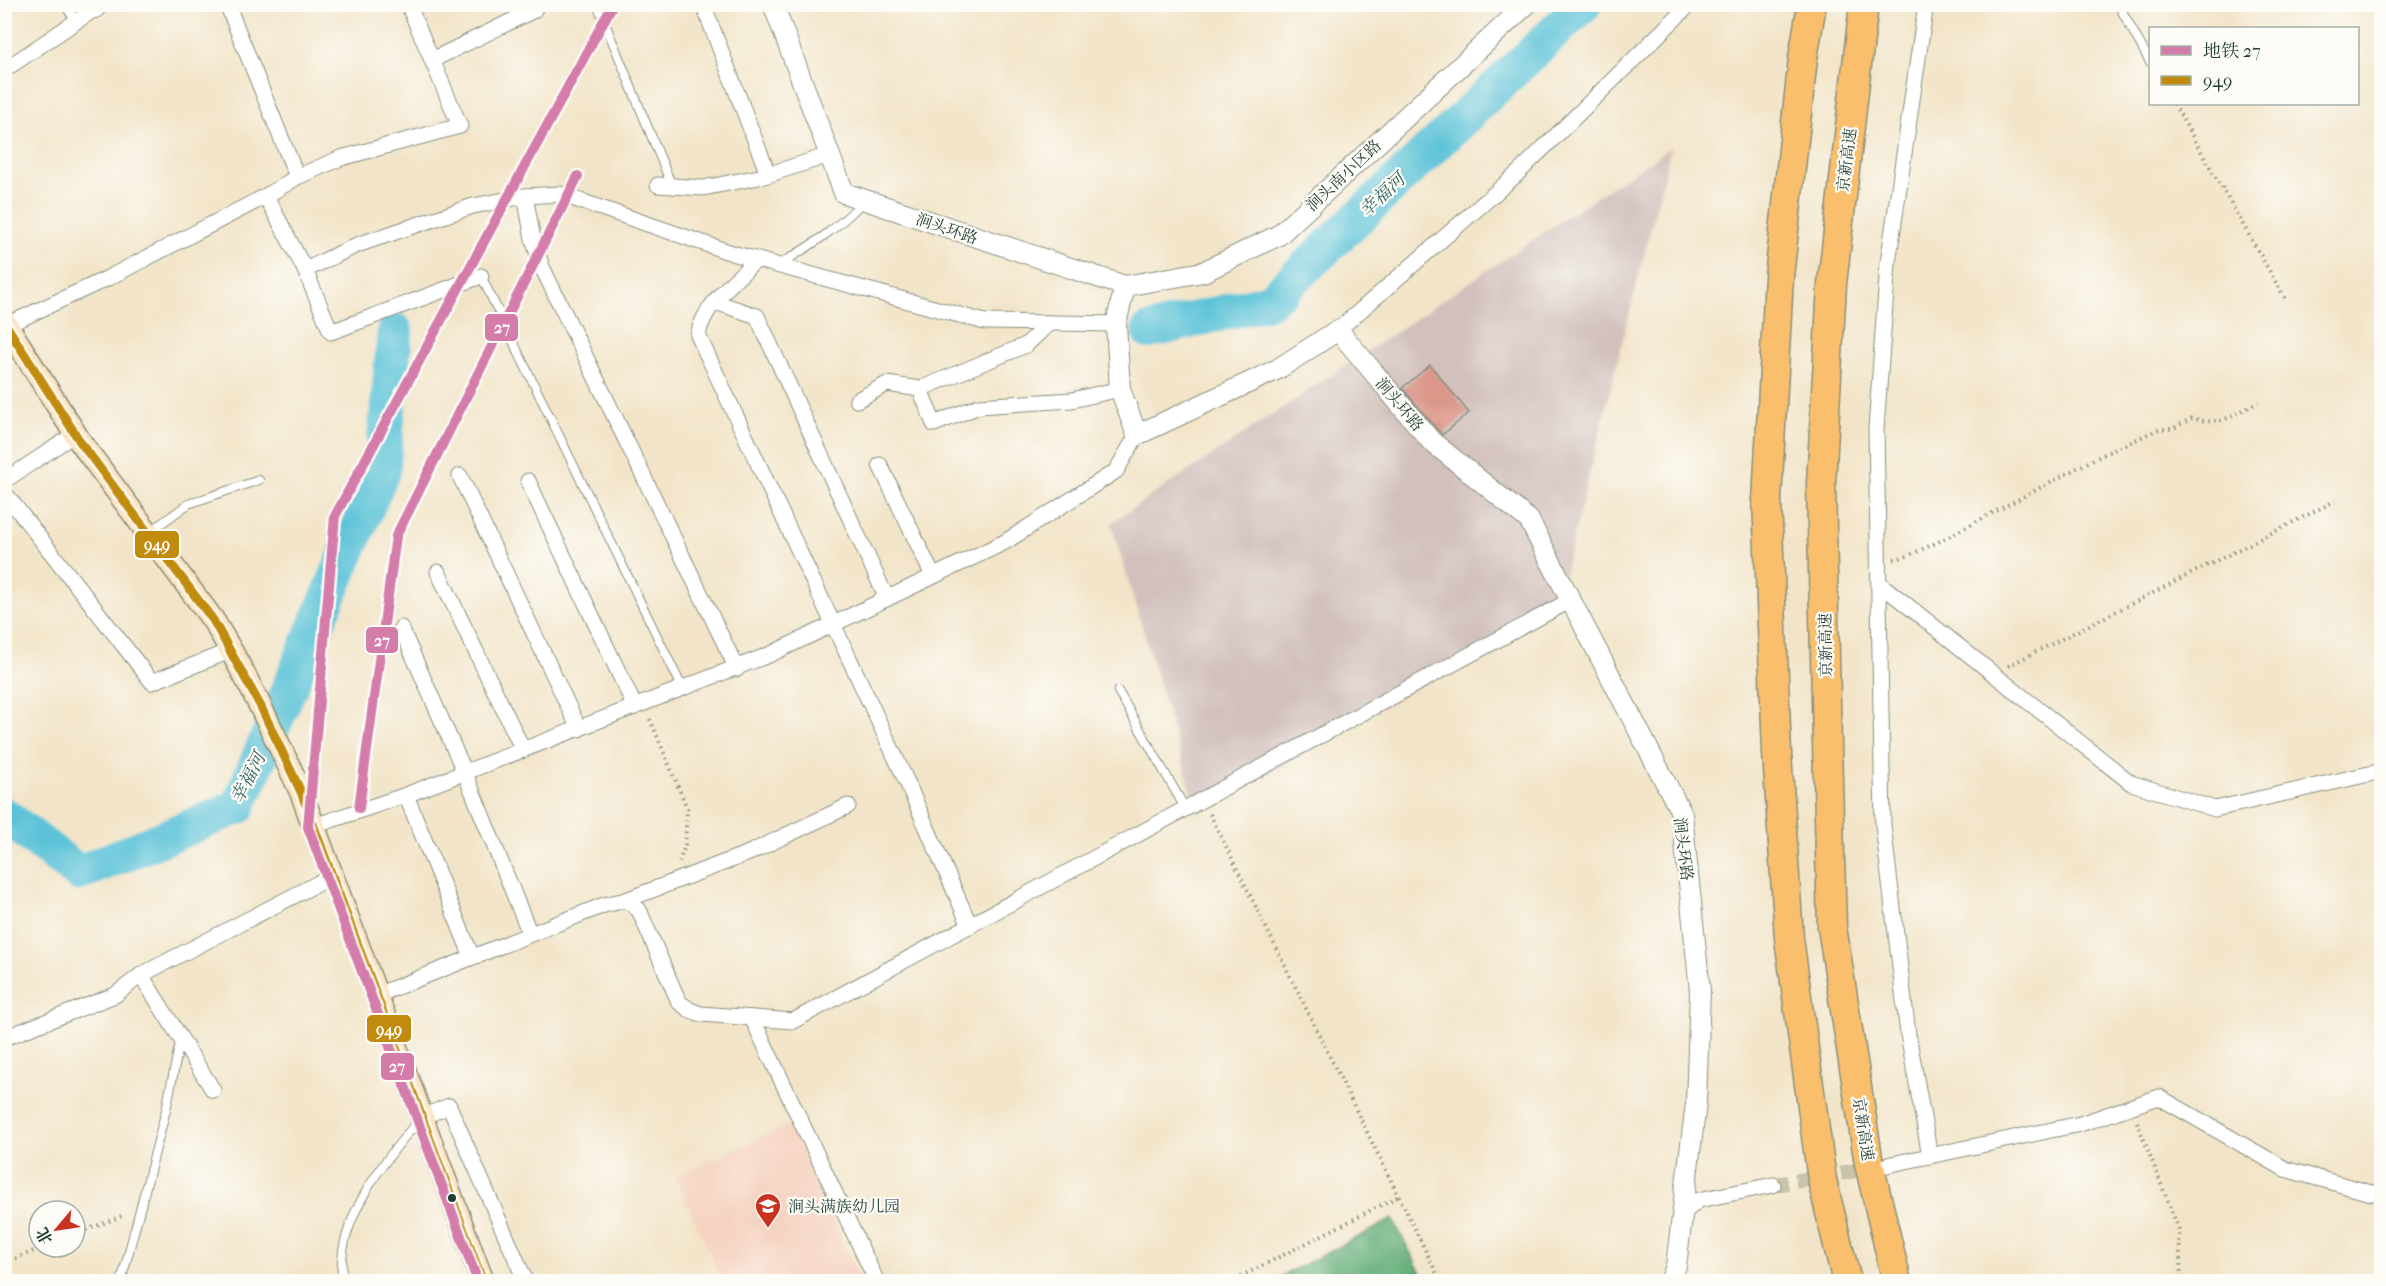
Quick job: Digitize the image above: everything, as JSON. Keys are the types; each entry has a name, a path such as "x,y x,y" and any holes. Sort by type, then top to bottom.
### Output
{"highway":[{"path":"1812,4 1803,58 1779,277 1767,500 1789,938 1822,1180 1847,1281"},
{"name":"京新高速","path":"1864,4 1832,284 1821,484 1827,744 1832,927 1869,1164 1898,1281"}],"main road":[{"path":"6,323 75,434 213,620 232,650 301,792 483,1281"}],"street":[{"path":"227,4 297,177"},
{"path":"6,323 108,278 266,196 297,177 341,158 460,126 408,4"},
{"path":"432,60 534,10 537,4"},
{"path":"704,4 768,174"},
{"name":"涧头环路","path":"773,4 844,192 858,207 1125,286"},
{"name":"涧头南小区路","path":"1125,286 1203,272 1279,235 1527,4"},
{"path":"314,826 406,795 737,669 1005,542 1116,471 1137,435 1278,369 1338,330 1517,174 1690,4"},
{"path":"1926,4 1888,263 1876,429 1883,825 1908,1034 1930,1156"},
{"path":"4,70 97,6"},
{"path":"665,186 703,188 768,174 829,155"},
{"path":"304,270 357,246 473,206 525,196 560,194 756,260 985,322 1116,324"},
{"path":"266,196 304,270 331,332 481,276"},
{"path":"525,196 533,238 542,267 737,669"},
{"path":"756,260 715,302 700,324 698,335 906,780 970,926"},
{"path":"1125,286 1116,324 1120,389 1137,435"},
{"path":"715,302 757,316 887,599"},
{"path":"857,400 887,384 920,389 1026,345 1049,323"},
{"name":"涧头环路","path":"1338,330 1431,441 1529,520 1682,814 1700,992 1696,1103 1676,1266 1670,1281"},
{"path":"920,389 934,424 979,406 1072,400 1120,389"},
{"path":"4,481 75,434"},
{"path":"880,465 933,576"},
{"path":"460,476 579,729"},
{"path":"528,481 640,706"},
{"path":"4,492 152,682 232,650"},
{"path":"438,573 523,750"},
{"path":"1879,583 2131,783 2215,808 2382,771"},
{"path":"626,900 639,910 679,1002 690,1010 701,1014 793,1021 1571,600"},
{"path":"401,628 465,772 530,934"},
{"path":"406,795 472,957"},
{"path":"377,995 603,905 626,900 750,853 848,806"},
{"path":"4,1038 115,995 141,975 332,876"},
{"path":"141,975 213,1090"},
{"path":"752,1018 877,1281"},
{"path":"1887,1165 2080,1124 2160,1096 2285,1169 2371,1193 2382,1192"},
{"path":"422,1117 449,1106 526,1281"},
{"path":"1682,1214 1699,1200 1773,1185"}],"lane":[{"path":"64,4 76,21"},
{"path":"597,4 665,186"},
{"path":"2118,4 2149,58"},
{"path":"778,265 814,243 858,207"},
{"path":"481,276 683,689"},
{"path":"147,534 188,504 260,480"},
{"path":"1118,691 1185,808"},
{"path":"121,1281 181,1037"},
{"path":"343,1281 345,1238 363,1197 393,1149 422,1117"}],"path":[{"path":"2175,105 2286,300"},
{"path":"1879,562 1905,558 2096,458 2159,429 2172,429 2192,418 2211,423 2224,420 2258,402"},
{"path":"1994,673 2335,501"},
{"path":"640,706 687,808 685,846 672,883"},
{"path":"1202,798 1442,1281"},
{"path":"2129,1107 2148,1146 2179,1230 2181,1281"},
{"path":"1230,1281 1399,1196"},
{"path":"87,1229 140,1209"},
{"path":"4,1263 27,1254"}],"shaded area":[{"path":"1671,147 1556,607 1198,814 1111,523"},
{"name":"涧头满族幼儿园","path":"790,1124 860,1281 722,1281 675,1177"}],"green space":[{"path":"1393,1219 1425,1281 1272,1281"}],"building":[{"path":"1430,365 1469,413 1442,435 1402,388"}],"waterway":[{"name":"幸福河","path":"1149,331 1270,301 1584,4"},
{"name":"幸福河","path":"4,815 79,873 238,807 382,472 395,331"}],"tunnel":[{"path":"1773,1185 1877,1167"}],"metro line":[{"name":"27","path":"478,1282 308,827 335,516 613,4"},
{"name":"27","path":"359,808 396,536 578,176"}],"transit line":[{"name":"949","path":"4,322 81,443 213,620 260,705 301,792 483,1282"}],"place":[{"name":"涧头满族幼儿园","path":"768,1229"}]}
